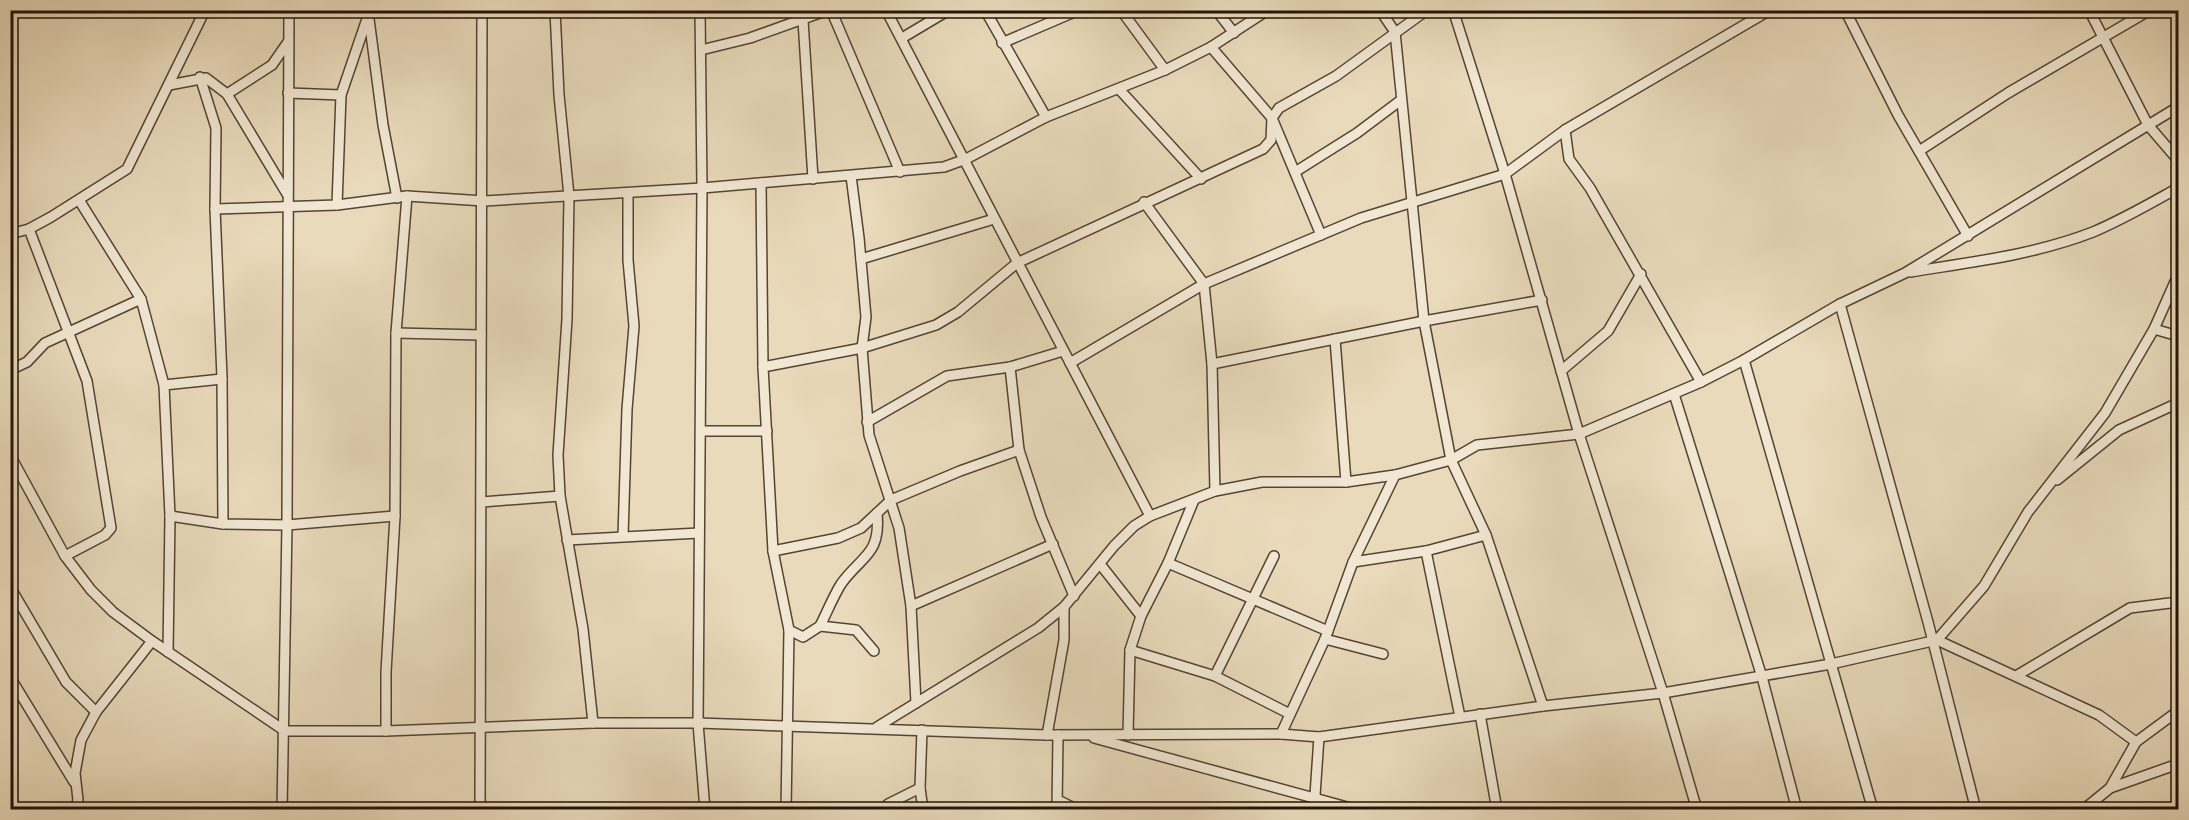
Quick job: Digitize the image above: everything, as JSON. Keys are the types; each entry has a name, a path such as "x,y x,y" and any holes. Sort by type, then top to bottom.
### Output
{"street":[{"path":"10,234 29,229 127,169 205,10"},
{"path":"282,810 287,525 289,10"},
{"path":"480,810 484,201 482,10"},
{"path":"555,10 559,95 569,196 567,319 558,445 560,496 583,629 594,723"},
{"path":"699,10 702,188 698,723 705,810"},
{"path":"701,50 830,10 900,171"},
{"path":"886,10 966,159 994,219 1150,516"},
{"path":"902,38 949,10"},
{"path":"985,10 1046,117"},
{"path":"1002,43 1079,10"},
{"path":"1121,10 1165,70"},
{"path":"1216,10 1234,33"},
{"path":"215,209 337,205 402,197 484,201 628,193 944,167 966,159 1046,117 1165,70 1211,47 1268,10"},
{"path":"1380,10 1395,33 1410,201 1424,321 1450,460 1486,535 1543,706"},
{"path":"763,367 862,348 936,325 958,312 1017,263 1144,202 1201,179 1269,145 1272,118 1286,103 1336,76 1427,10"},
{"path":"1464,10 1453,13 1505,174 1579,434 1664,693 1697,808 1644,810"},
{"path":"1070,363 1204,284 1410,201 1505,174 1565,130 1770,10"},
{"path":"1845,10 1919,151 1968,236"},
{"path":"2089,10 2102,40 2148,125 2178,160"},
{"path":"1919,151 2008,93 2150,10"},
{"path":"337,205 341,94 369,14"},
{"path":"369,14 383,125 402,197 396,333 395,516 386,672 386,731"},
{"path":"803,20 813,179"},
{"path":"227,94 272,64 288,42"},
{"path":"1211,47 1272,118 1321,235"},
{"path":"169,85 200,78 210,80 227,94 289,196"},
{"path":"200,78 216,128 215,209 222,379 223,524"},
{"path":"1119,89 1201,179"},
{"path":"288,93 341,94"},
{"path":"1295,172 1358,133 1401,100"},
{"path":"872,729 890,721 1038,628 1064,607 1134,526 1150,516 1215,491 1262,482 1346,482 1395,475 1450,460 1484,443 1579,434 1701,382 1744,360 1840,304 1905,273 2178,107"},
{"path":"1565,130 1569,159 1590,188 1641,274 1701,382"},
{"path":"851,176 866,317 862,348 867,422 869,435 899,528 911,606 916,703"},
{"path":"761,183 763,367 773,551 789,630 785,726 786,810"},
{"path":"1905,273 1981,261 2044,247 2093,232 2178,188"},
{"path":"623,536 627,409 634,326 628,260 628,193"},
{"path":"79,200 141,299 164,385 170,516 168,652"},
{"path":"1144,202 1204,284 1212,364 1215,491"},
{"path":"861,259 994,219"},
{"path":"29,229 87,381 111,528 105,535 65,556"},
{"path":"1561,371 1608,331 1641,274"},
{"path":"10,455 65,556 91,590 113,612 152,641 285,731 480,729 594,723 698,723 1047,735 1281,734 1319,737 1480,714 1664,693 1831,664 1935,640 1984,586 2044,491 2105,413 2154,329 2178,275"},
{"path":"10,370 27,362 45,343 141,299"},
{"path":"1212,364 1424,321 1542,300"},
{"path":"1840,304 1935,640 1976,810"},
{"path":"2154,329 2178,336"},
{"path":"396,333 482,335"},
{"path":"1335,339 1346,482"},
{"path":"867,422 947,376 1010,367 1063,351"},
{"path":"1744,360 1873,810"},
{"path":"1010,367 1019,450 1074,596"},
{"path":"164,385 222,379"},
{"path":"1674,394 1762,677 1797,810"},
{"path":"2044,491 2119,430 2178,403"},
{"path":"701,431 767,431"},
{"path":"773,551 838,538 861,528 891,500 1019,450"},
{"path":"1281,734 1326,635 1353,562 1395,475"},
{"path":"482,502 560,496"},
{"path":"1128,735 1130,650 1141,616 1194,500"},
{"path":"789,630 803,637 820,626 841,584 870,553 879,534 877,513"},
{"path":"170,516 223,524 287,525 395,516"},
{"path":"567,540 699,533"},
{"path":"1353,562 1426,551 1486,535"},
{"path":"911,606 1053,544"},
{"path":"1426,551 1460,717"},
{"path":"1215,676 1274,556"},
{"path":"1167,563 1326,635 1383,654"},
{"path":"1100,564 1141,616"},
{"path":"10,588 66,682 96,712"},
{"path":"2016,676 2130,608 2178,602"},
{"path":"1047,735 1064,640 1064,607"},
{"path":"820,626 856,630 874,651"},
{"path":"1935,640 2099,715 2136,742"},
{"path":"75,810 78,801 75,784 81,740 96,712 152,641"},
{"path":"1130,650 1215,676 1290,714"},
{"path":"10,677 75,784"},
{"path":"2110,788 2136,742 2178,711"},
{"path":"1480,714 1497,810"},
{"path":"922,730 920,788 923,810"},
{"path":"1079,734 1358,810"},
{"path":"1058,735 1057,805 1078,810"},
{"path":"1314,810 1313,798 1319,737"},
{"path":"2083,810 2110,788 2178,764"},
{"path":"883,810 888,804 920,788"}]}
